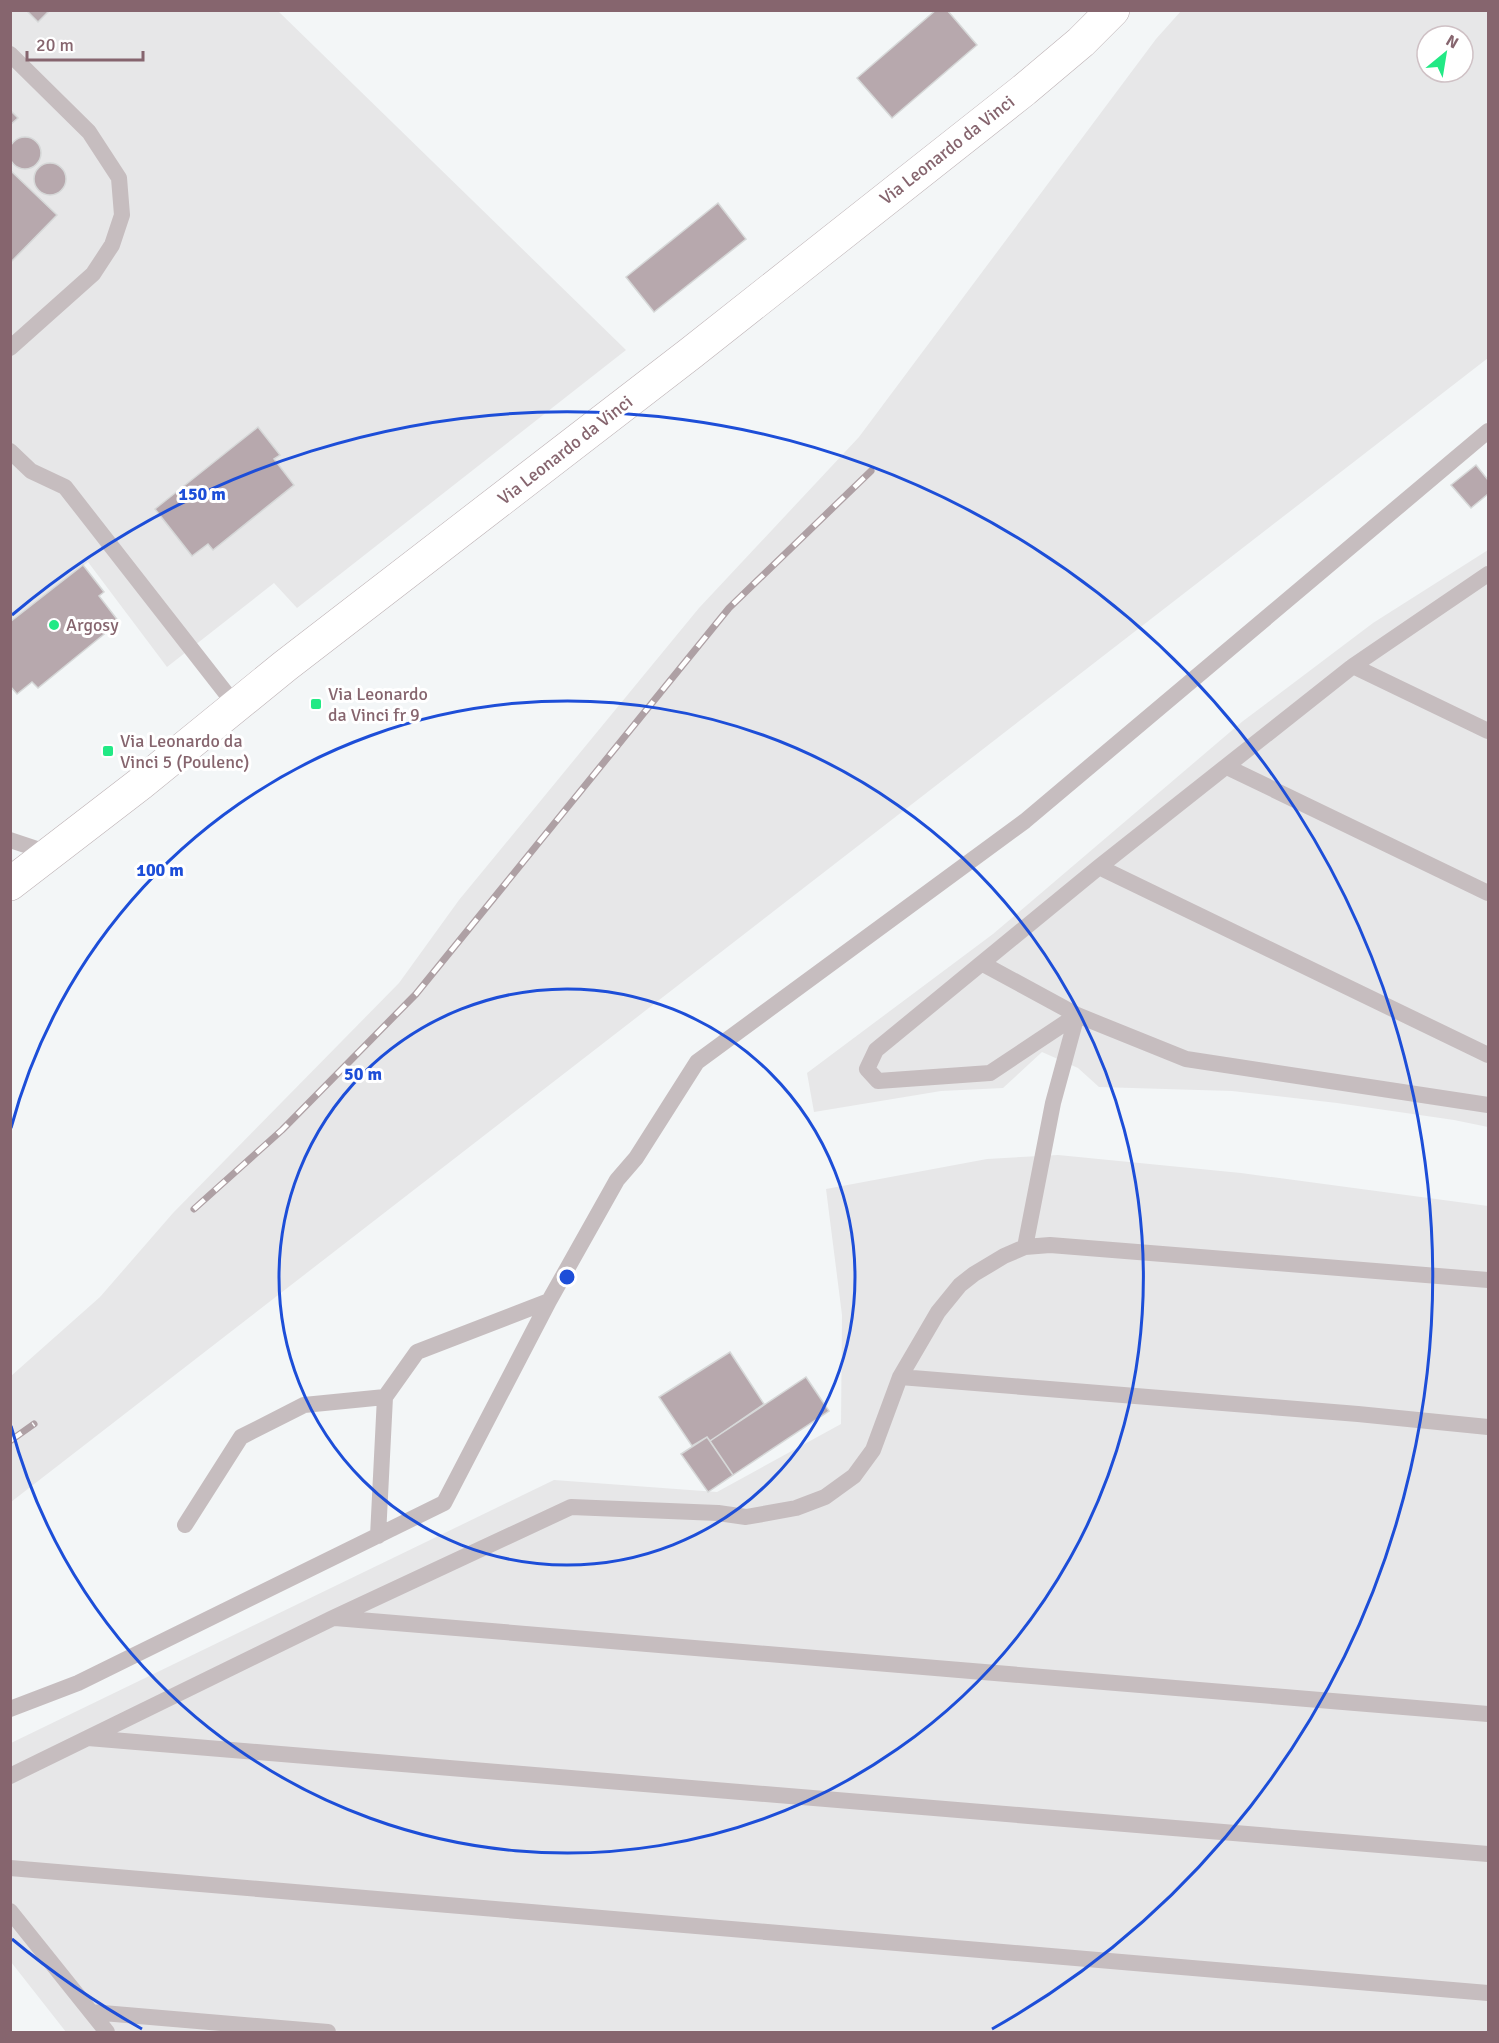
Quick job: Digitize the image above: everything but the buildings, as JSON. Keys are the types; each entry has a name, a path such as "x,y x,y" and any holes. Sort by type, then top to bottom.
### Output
{"main road":[{"name":"Via Leonardo da Vinci","path":"10,884 1024,90 1081,42 1113,10"}],"lane":[{"path":"10,54 89,132 119,178 122,215 112,245 93,274 10,348"},
{"path":"10,1709 78,1683 444,1503 549,1301 617,1180 636,1158 697,1062 1025,821 1488,431"},
{"path":"10,451 31,471 64,487 236,706"},
{"path":"1077,1015 990,1073 878,1081 867,1069 876,1050 1099,867 1353,666 1488,574"},
{"path":"1353,666 1488,731"},
{"path":"1227,767 1488,893"},
{"path":"10,840 50,853"},
{"path":"1099,867 1488,1055"},
{"path":"983,964 1077,1015 1186,1059 1488,1105"},
{"path":"1024,1247 1053,1103 1077,1015"},
{"path":"10,1776 333,1618 571,1507 746,1517 796,1508 825,1497 854,1476 873,1450 900,1377 938,1312 960,1285 987,1265 1024,1247 1050,1245 1488,1280"},
{"path":"378,1536 385,1397 417,1352 549,1301"},
{"path":"900,1377 1346,1413 1488,1427"},
{"path":"185,1526 241,1437 304,1405 385,1397"},
{"path":"333,1618 1488,1714"},
{"path":"88,1738 1488,1854"},
{"path":"10,1868 1488,1993"},
{"path":"10,1911 107,2032"},
{"path":"91,2012 328,2032"}],"shaded area":[{"path":"11,11 278,11 626,350 297,608 274,583 167,667 88,562 11,623"},
{"path":"1181,11 1488,11 1488,358 11,1502 11,1376 100,1297 173,1213 399,983 459,900 699,608 859,437 1156,39"},
{"path":"1488,550 1488,1127 1337,1103 1232,1091 1099,1087 1078,1068 1042,1052 1003,1088 941,1091 814,1112 807,1073 993,934 1243,721 1373,623"},
{"path":"1058,1155 1241,1173 1488,1206 1488,2032 66,2032 11,1962 11,1743 554,1480 717,1492 841,1424 842,1315 826,1189 987,1159"}],"railway":[{"path":"194,1209 282,1130 416,994 729,608 871,471"},
{"path":"10,1441 34,1424"}],"place":[{"name":"Argosy","path":"54,625"},
{"name":"Via Leonardo da Vinci fr 9","path":"316,704"},
{"name":"Via Leonardo da Vinci 5 (Poulenc)","path":"108,751"}]}
